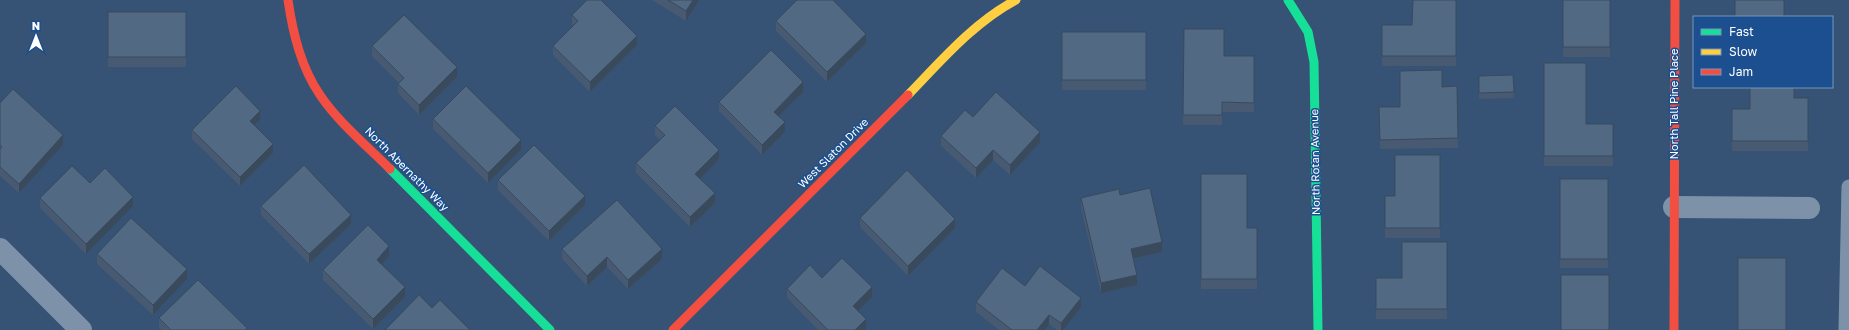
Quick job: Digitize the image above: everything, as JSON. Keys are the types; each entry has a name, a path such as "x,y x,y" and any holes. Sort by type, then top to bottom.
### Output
{"street":[{"name":"North Abernathy Way","path":"288,0 291,27 302,60 317,90 338,117 550,330"},
{"name":"North Rotan Avenue","path":"1288,0 1308,32 1314,62 1318,330"},
{"name":"North Tall Pine Place","path":"1674,0 1674,330"},
{"name":"West Slaton Drive","path":"673,330 972,30 1002,3"},
{"path":"1674,207 1809,208"},
{"path":"0,249 81,330"}],"lane":[{"path":"1847,325 1849,187"}],"building":[{"path":"587,0 601,0 637,36 590,82 553,46 578,21 572,15"},
{"path":"668,0 693,0 686,11"},
{"path":"797,0 833,0 866,34 827,72 776,21"},
{"path":"1413,0 1456,0 1456,56 1382,56 1382,25 1412,25"},
{"path":"1563,0 1610,0 1610,47 1563,47"},
{"path":"1735,0 1784,0 1784,16 1735,16"},
{"path":"108,12 186,12 186,57 108,57"},
{"path":"404,15 457,67 419,105 398,84 404,78 372,46"},
{"path":"1184,29 1224,29 1224,56 1254,56 1254,103 1222,102 1222,115 1183,115"},
{"path":"1062,32 1146,32 1146,80 1062,80"},
{"path":"771,50 803,82 774,112 785,122 762,145 719,102"},
{"path":"1544,63 1586,63 1586,124 1613,124 1613,156 1544,156"},
{"path":"1442,70 1442,87 1457,86 1458,138 1380,140 1379,107 1400,107 1400,71"},
{"path":"1513,75 1514,92 1479,93 1479,76"},
{"path":"236,86 260,111 250,121 273,144 240,177 192,130"},
{"path":"466,86 521,140 488,173 433,119"},
{"path":"1750,88 1794,88 1794,98 1808,98 1808,141 1732,141 1732,109 1750,109"},
{"path":"13,89 63,135 19,184 0,167 0,149 2,147 0,145 0,103"},
{"path":"996,92 1040,132 1010,165 993,150 976,168 941,136 965,110 973,117"},
{"path":"675,106 719,150 695,174 715,193 690,217 636,163 665,135 655,126"},
{"path":"534,145 585,196 549,231 498,180"},
{"path":"1395,155 1440,155 1440,228 1385,228 1385,196 1395,196"},
{"path":"304,165 351,215 309,254 261,206"},
{"path":"72,166 90,183 105,168 133,197 86,244 40,198"},
{"path":"907,170 955,219 908,266 860,218"},
{"path":"1201,174 1247,174 1247,228 1257,228 1257,279 1201,279"},
{"path":"1560,179 1608,179 1608,259 1560,259"},
{"path":"1150,188 1162,242 1131,249 1137,275 1101,283 1081,198 1119,189 1120,195"},
{"path":"617,200 662,249 628,280 607,257 587,276 562,249"},
{"path":"131,218 187,269 153,305 97,254"},
{"path":"368,225 389,246 377,260 405,287 373,319 323,270"},
{"path":"1402,242 1447,242 1447,309 1376,309 1376,278 1402,278"},
{"path":"842,258 872,287 853,306 866,319 855,330 828,330 787,289 810,265 822,278"},
{"path":"1738,258 1786,258 1786,330 1738,330"},
{"path":"1040,266 1081,298 1061,323 1049,315 1037,330 1012,330 976,302 1002,268 1025,286"},
{"path":"1561,275 1609,275 1609,330 1561,330"},
{"path":"198,280 247,328 245,330 171,330 159,318"},
{"path":"419,295 432,308 440,300 470,330 385,330"}],"traffic: fast":[{"path":"1288,0 1308,32 1314,62 1318,330"},
{"path":"390,169 550,330"}],"traffic: slow":[{"path":"908,95 958,43 1000,9 1016,0"}],"traffic: jam":[{"path":"288,0 295,38 303,62 313,84 327,105 353,134 390,169"},
{"path":"1674,330 1675,0"},
{"path":"673,330 908,95"}]}
